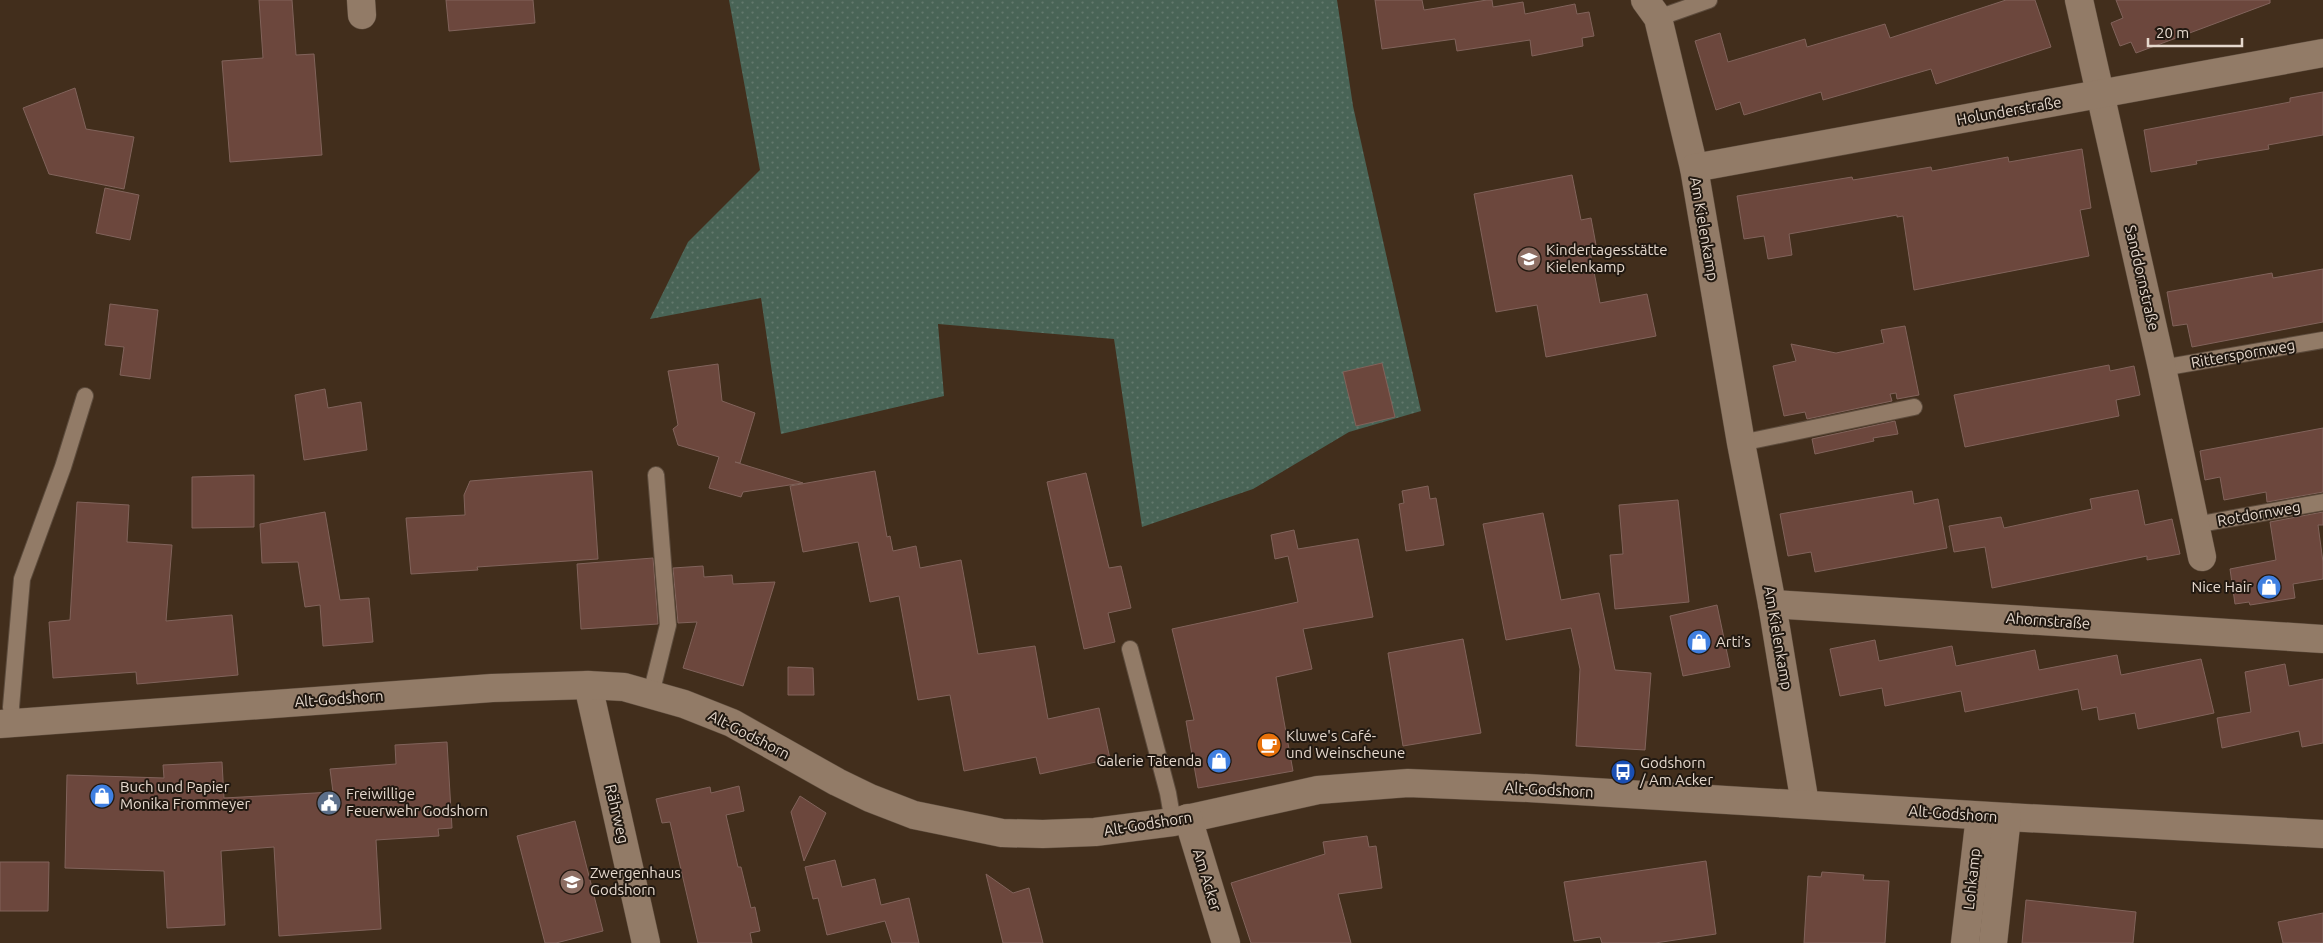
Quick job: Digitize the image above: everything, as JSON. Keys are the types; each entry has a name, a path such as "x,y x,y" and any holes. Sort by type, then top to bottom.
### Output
{"street":[{"name":"Sanddornstraße","path":"2079,0 2162,368 2202,557"},
{"name":"Am Kielenkamp","path":"1652,9 1694,168 1741,443 1772,604 1805,804"},
{"name":"Holunderstraße","path":"1694,168 2323,53"},
{"name":"Ahornstraße","path":"1772,604 2323,638"},
{"name":"Alt-Godshorn","path":"6,723 492,688 588,685 624,687 684,704 732,723 837,782 914,815 1002,832 1043,834 1095,832 1180,820 1318,790 1408,783 1528,788 1702,800 1805,804 1980,816 2323,834"},
{"name":"Rährweg","path":"588,685 646,943"},
{"name":"Lohkamp","path":"1965,943 1980,816"},
{"name":"Lohkamp","path":"1993,943 2007,817"},
{"name":"Am Acker","path":"1180,820 1226,943"}],"lane":[{"name":"Am Kielenkamp","path":"1652,9 1709,0"},
{"name":"Ritterspornweg","path":"2162,368 2323,340"},
{"path":"6,723 11,707 22,579 64,467 85,396"},
{"path":"1741,443 1914,407"},
{"path":"651,694 668,625 656,475"},
{"name":"Rotdornweg","path":"2195,525 2323,502"},
{"path":"1130,649 1168,793 1180,820"}],"green space":[{"path":"729,0 1337,0 1353,106 1421,411 1349,432 1253,489 1142,527 1114,339 938,324 944,396 781,434 761,298 650,319 688,242 760,170"}],"building":[{"path":"259,0 292,0 296,55 314,54 322,155 230,162 222,61 263,58"},
{"path":"446,0 533,0 535,23 449,31"},
{"path":"1375,0 1422,0 1424,10 1487,0 1492,0 1493,7 1523,2 1525,14 1575,4 1577,14 1589,12 1594,36 1582,38 1583,46 1532,56 1530,40 1457,51 1455,39 1382,49"},
{"path":"2006,0 2035,0 2051,47 1936,84 1931,69 1823,100 1821,92 1744,115 1740,102 1716,110 1695,41 1720,33 1728,62 1805,39 1807,47 1885,24 1890,38"},
{"path":"2116,0 2270,0 2270,3 2136,53 2131,42 2120,46 2111,23 2123,18"},
{"path":"75,88 86,129 134,137 124,189 49,174 23,108"},
{"path":"2323,92 2323,135 2268,145 2269,149 2196,161 2197,164 2151,172 2144,130 2290,102 2290,98"},
{"path":"2082,149 2091,208 2080,210 2089,256 1914,290 1903,216 1897,217 1897,215 1789,234 1792,255 1768,259 1764,236 1744,239 1737,196 1852,177 1853,180 1931,167 1932,171 2008,157 2009,162"},
{"path":"1572,175 1581,220 1591,218 1596,245 1589,246 1600,303 1647,294 1656,336 1546,357 1537,305 1496,312 1474,194"},
{"path":"105,188 139,195 130,240 96,233"},
{"path":"2323,269 2323,322 2192,347 2187,324 2173,326 2167,292 2272,273 2273,278"},
{"path":"110,304 158,310 150,379 120,375 124,347 105,345"},
{"path":"1905,326 1919,395 1897,399 1896,393 1890,394 1892,401 1807,419 1805,412 1784,416 1773,366 1796,361 1791,344 1836,353 1884,343 1881,330"},
{"path":"1382,363 1395,417 1356,426 1343,372"},
{"path":"718,364 722,401 755,413 740,463 735,462 803,483 743,492 741,497 709,488 719,457 678,445 673,429 678,425 668,371"},
{"path":"2109,365 2110,371 2134,366 2140,395 2116,400 2119,416 1965,447 1954,395"},
{"path":"325,389 328,408 361,402 367,450 304,460 295,395"},
{"path":"1895,421 1898,434 1873,438 1874,441 1815,454 1812,439"},
{"path":"2323,428 2323,492 2267,502 2266,492 2224,500 2220,477 2205,480 2200,451"},
{"path":"592,471 598,559 477,567 478,570 411,574 406,518 465,515 464,495 470,481"},
{"path":"875,471 887,537 890,536 893,551 916,546 920,568 961,560 978,654 1035,646 1048,719 1099,708 1110,759 1040,774 1036,757 964,771 950,695 918,700 899,596 870,602 858,542 803,552 790,486"},
{"path":"1086,473 1109,568 1121,566 1131,608 1108,613 1115,642 1084,649 1047,482"},
{"path":"254,475 254,527 192,528 192,477"},
{"path":"1428,486 1430,499 1436,498 1444,545 1406,551 1399,504 1404,503 1402,491"},
{"path":"2138,490 2145,525 2172,519 2180,554 2147,560 2147,556 1992,588 1985,547 1954,552 1949,526 2001,517 2004,528 2092,509 2090,499"},
{"path":"1912,491 1914,504 1938,499 1947,548 1815,572 1811,552 1788,556 1780,514"},
{"path":"1678,500 1689,602 1615,609 1610,555 1623,554 1619,505"},
{"path":"77,502 129,505 127,542 172,545 166,621 232,615 238,675 137,684 136,672 53,678 49,622 70,620"},
{"path":"325,512 340,600 369,598 373,642 323,646 320,605 305,607 298,562 262,563 260,524"},
{"path":"2323,512 2323,525 2318,525 2323,562 2323,579 2293,584 2295,598 2250,605 2249,602 2235,604 2230,569 2276,560 2270,522"},
{"path":"1543,513 1561,600 1599,593 1615,670 1651,673 1645,750 1576,746 1580,669 1571,628 1506,640 1483,524"},
{"path":"1294,530 1298,549 1358,539 1373,617 1303,629 1312,669 1276,677 1293,771 1198,788 1186,721 1194,720 1172,629 1298,602 1288,556 1275,559 1271,535"},
{"path":"653,558 658,624 581,629 577,564"},
{"path":"703,566 704,577 732,575 733,584 775,582 743,686 683,668 697,622 678,623 673,568"},
{"path":"1717,605 1730,667 1683,676 1670,616"},
{"path":"1463,639 1481,733 1403,746 1388,653"},
{"path":"1875,640 1879,661 1952,646 1956,666 2035,650 2039,670 2117,655 2121,675 2201,659 2214,713 2138,729 2135,713 2099,720 2097,707 2082,710 2078,689 1965,712 1961,691 1885,706 1882,688 1840,696 1830,649"},
{"path":"2285,664 2289,686 2323,679 2323,743 2302,747 2299,731 2222,748 2217,718 2251,712 2245,672"},
{"path":"788,667 813,668 814,695 788,695"},
{"path":"447,742 452,828 438,829 439,836 376,840 381,929 279,936 274,847 221,851 225,925 167,928 164,871 65,868 67,775 164,778 163,765 222,762 224,798 333,792 330,769 396,764 395,745"},
{"path":"739,786 744,811 726,815 738,867 741,867 751,908 755,907 760,931 750,933 752,943 698,943 670,822 662,823 656,799 710,787 711,793"},
{"path":"800,796 826,813 804,861 791,812"},
{"path":"575,821 603,931 556,943 545,943 517,836"},
{"path":"1367,836 1369,847 1376,846 1382,888 1338,894 1351,943 1251,943 1231,883 1325,854 1323,842"},
{"path":"835,860 842,887 875,879 881,905 909,898 919,943 892,943 885,921 827,935 818,898 813,899 805,867"},
{"path":"1706,861 1716,934 1655,943 1602,943 1600,937 1574,941 1564,882"},
{"path":"0,862 49,862 48,911 0,911"},
{"path":"1822,872 1864,875 1863,880 1889,881 1885,943 1804,943 1808,876 1821,877"},
{"path":"986,874 1013,893 1029,888 1043,943 1003,943"},
{"path":"2026,900 2136,912 2133,943 2022,943"},
{"path":"2323,913 2323,943 2283,943 2278,922"}],"place":[{"name":"Kindertagesstätte Kielenkamp","path":"1529,259"},
{"name":"Nice Hair","path":"2269,587"},
{"name":"Arti’s","path":"1699,642"},
{"name":"Kluwe's Café- und Weinscheune","path":"1269,745"},
{"name":"Galerie Tatenda","path":"1219,761"},
{"name":"Godshorn / Am Acker","path":"1623,772"},
{"name":"Buch und Papier Monika Frommeyer","path":"102,796"},
{"name":"Freiwillige Feuerwehr Godshorn","path":"329,803"},
{"name":"Zwergenhaus Godshorn","path":"572,882"}]}
